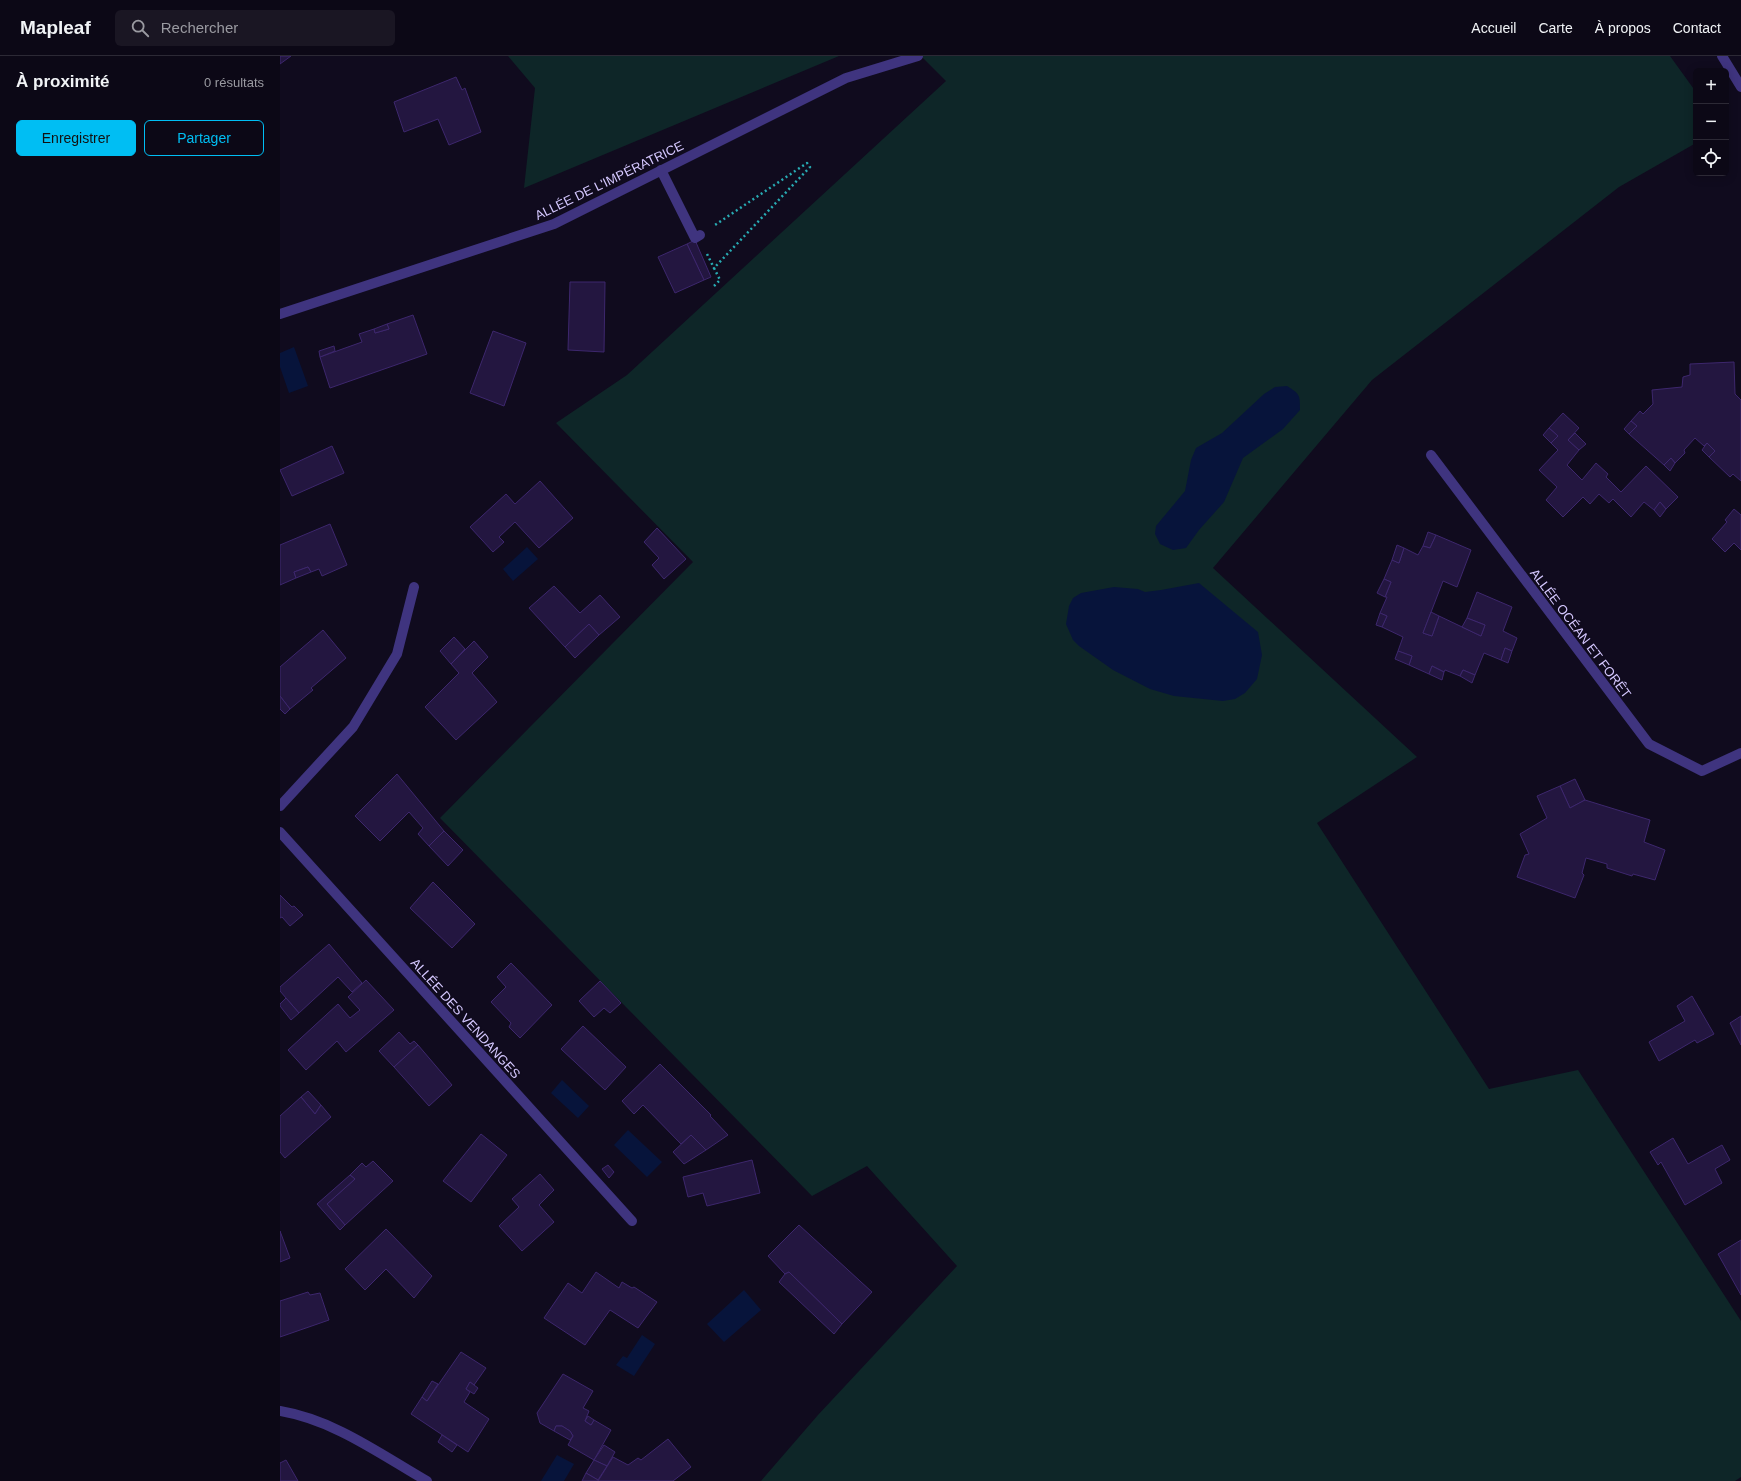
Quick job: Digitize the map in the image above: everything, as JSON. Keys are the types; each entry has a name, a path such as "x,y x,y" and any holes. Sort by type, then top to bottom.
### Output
{"street":[{"name":"ALLÉE DE L'IMPÉRATRICE","path":"280,314 554,224 846,78 918,56"},
{"path":"1722,56 1741,87"},
{"path":"661,170 694,238 700,235"},
{"name":"ALLÉE OCÉAN ET FORÊT","path":"1431,455 1649,744 1702,771 1741,752"},
{"path":"280,806 353,727 397,654 414,587"},
{"name":"ALLÉE DES VENDANGES","path":"280,832 632,1221"},
{"path":"280,1411 313,1418 340,1430 427,1481"}],"path":[{"path":"700,235 807,163 810,167 714,268"},
{"path":"710,262 720,280 714,286"}],"green space":[{"path":"508,56 839,56 524,188 535,88"},
{"path":"921,56 1670,56 1693,88 1693,145 1619,187 1372,380 1213,568 1417,757 1317,823 1489,1089 1578,1070 1741,1321 1741,1477 1735,1481 761,1481 818,1415 957,1266 867,1166 812,1196 440,818 693,562 556,423 627,375 946,81"}],"water":[{"path":"294,347 308,386 289,393 280,367 280,353"},
{"path":"1287,386 1297,393 1300,401 1300,410 1283,429 1243,458 1224,502 1199,530 1186,548 1173,550 1160,544 1155,534 1156,526 1185,491 1191,460 1196,448 1222,433 1264,394 1275,387"},
{"path":"527,547 538,559 513,581 503,569"},
{"path":"1199,583 1258,632 1262,655 1257,679 1245,693 1235,699 1223,701 1174,696 1150,689 1113,670 1079,646 1073,640 1066,624 1069,606 1073,598 1081,593 1114,587 1138,589 1145,592"},
{"path":"562,1080 589,1106 578,1118 551,1093"},
{"path":"628,1130 662,1162 647,1177 614,1145"},
{"path":"744,1290 761,1310 724,1342 707,1324"},
{"path":"642,1335 655,1344 634,1376 616,1365 623,1356 627,1358"},
{"path":"557,1455 574,1464 564,1481 541,1481"}],"building":[{"path":"280,56 291,56 280,64"},
{"path":"456,77 462,90 465,88 481,132 449,145 438,119 404,132 394,102"},
{"path":"695,240 711,277 704,280 687,244"},
{"path":"687,244 704,280 675,293 658,257"},
{"path":"570,282 605,282 604,352 568,350"},
{"path":"413,315 427,354 330,388 320,357 362,342 359,334 374,329 375,333 389,329 387,324"},
{"path":"387,324 389,329 375,333 374,329"},
{"path":"493,331 526,343 504,406 470,393"},
{"path":"334,346 335,351 320,357 319,351"},
{"path":"1734,362 1735,394 1741,400 1741,481 1733,474 1730,477 1709,457 1715,451 1707,443 1704,446 1695,438 1684,450 1685,453 1675,463 1671,458 1664,465 1629,434 1637,426 1631,421 1640,411 1643,414 1653,404 1652,390 1682,387 1683,377 1690,375 1690,364"},
{"path":"1563,413 1579,428 1568,440 1579,450 1567,465 1582,480 1596,463 1608,474 1606,477 1621,492 1646,466 1678,497 1666,509 1660,502 1654,510 1644,502 1631,517 1613,499 1609,503 1599,494 1590,504 1583,497 1563,517 1546,500 1557,487 1539,470 1558,450 1551,443 1558,436 1549,428"},
{"path":"1631,421 1637,426 1629,434 1624,429"},
{"path":"1549,428 1558,436 1551,443 1543,435"},
{"path":"1575,433 1586,444 1579,450 1568,440"},
{"path":"1707,443 1715,451 1709,457 1702,450"},
{"path":"332,446 344,473 292,496 280,470"},
{"path":"1671,458 1675,463 1670,471 1664,465"},
{"path":"540,481 573,518 539,548 515,522 499,537 504,542 493,552 470,527 506,494 515,504"},
{"path":"1660,502 1666,509 1660,517 1654,510"},
{"path":"1734,509 1741,515 1741,550 1734,543 1725,552 1712,539 1727,522 1725,520"},
{"path":"330,524 347,565 322,576 319,569 311,572 308,567 294,572 296,578 280,585 280,545"},
{"path":"657,528 686,559 664,579 652,565 659,558 644,542"},
{"path":"1428,532 1436,535 1430,548 1423,546"},
{"path":"1436,535 1471,550 1457,587 1443,581 1423,633 1432,636 1439,616 1481,636 1485,625 1467,618 1477,592 1512,607 1503,631 1517,638 1512,651 1505,648 1501,660 1484,653 1475,675 1463,670 1460,676 1445,670 1444,672 1432,666 1429,674 1409,665 1412,656 1398,651 1403,637 1382,627 1387,616 1380,613 1387,597 1385,597 1391,582 1384,579 1392,560 1399,563 1404,548 1418,555 1423,546 1430,548"},
{"path":"1397,545 1404,548 1399,563 1392,560"},
{"path":"308,567 311,572 296,578 294,572"},
{"path":"1384,579 1391,582 1385,597 1377,593"},
{"path":"554,586 580,613 600,595 620,617 599,635 589,624 565,647 529,608"},
{"path":"1431,612 1439,616 1432,636 1423,633"},
{"path":"1380,613 1387,616 1382,627 1376,625"},
{"path":"1467,618 1485,625 1481,636 1462,627"},
{"path":"589,624 599,635 575,658 565,647"},
{"path":"323,630 346,658 311,688 313,690 290,709 280,696 280,667"},
{"path":"454,637 465,649 451,664 440,651"},
{"path":"474,641 488,657 472,673 497,702 456,740 425,707 459,673 451,664"},
{"path":"1505,648 1512,651 1508,663 1501,660"},
{"path":"1398,651 1412,656 1409,665 1395,659"},
{"path":"1432,666 1444,672 1442,680 1429,674"},
{"path":"1463,670 1475,675 1472,683 1460,676"},
{"path":"280,696 290,709 285,714 280,709"},
{"path":"397,774 444,831 429,846 418,834 423,828 409,812 380,841 355,816"},
{"path":"1575,779 1585,800 1570,808 1560,786"},
{"path":"1560,786 1570,808 1585,800 1650,820 1644,842 1665,850 1655,880 1633,874 1632,876 1607,868 1607,864 1586,858 1582,873 1584,875 1575,898 1517,877 1525,855 1529,854 1520,834 1547,818 1537,796"},
{"path":"444,831 463,850 448,866 429,846"},
{"path":"433,882 475,924 452,948 410,908"},
{"path":"280,895 303,915 290,926 282,917 280,918"},
{"path":"329,944 362,983 352,992 338,977 299,1013 280,991 280,987"},
{"path":"511,963 552,1005 520,1038 509,1027 511,1023 491,1002 506,987 497,977"},
{"path":"366,980 394,1010 346,1052 337,1041 306,1070 288,1050 338,1004 350,1018 360,1010 348,997"},
{"path":"600,981 621,1003 610,1013 604,1008 594,1017 579,1001"},
{"path":"1692,996 1714,1034 1697,1043 1695,1040 1659,1061 1649,1042 1685,1021 1677,1006"},
{"path":"286,998 299,1013 291,1020 280,1006"},
{"path":"1741,1016 1741,1045 1730,1023"},
{"path":"583,1026 626,1067 605,1090 561,1049"},
{"path":"399,1032 410,1044 414,1041 418,1045 394,1067 379,1051"},
{"path":"418,1045 452,1085 429,1106 394,1067"},
{"path":"660,1064 711,1115 710,1116 728,1135 706,1150 691,1135 681,1144 643,1105 634,1114 622,1101"},
{"path":"308,1091 321,1105 315,1114 301,1097"},
{"path":"301,1097 315,1114 321,1105 331,1117 285,1158 280,1152 280,1116"},
{"path":"481,1134 507,1155 471,1202 443,1181"},
{"path":"691,1135 706,1150 684,1164 673,1152"},
{"path":"1673,1138 1688,1164 1722,1145 1730,1160 1715,1169 1722,1183 1685,1205 1661,1162 1658,1165 1650,1152"},
{"path":"752,1160 760,1193 707,1206 703,1193 688,1197 683,1177"},
{"path":"373,1161 393,1181 345,1225 327,1204 355,1179 350,1175 362,1163 366,1167"},
{"path":"608,1165 614,1172 609,1178 602,1169"},
{"path":"540,1174 554,1190 539,1205 554,1222 522,1251 499,1226 519,1207 512,1199"},
{"path":"350,1175 355,1179 327,1204 345,1225 340,1230 317,1204"},
{"path":"799,1225 872,1292 842,1324 789,1272 785,1274 768,1256"},
{"path":"386,1229 432,1276 414,1298 386,1269 365,1290 345,1269"},
{"path":"280,1231 290,1258 280,1262"},
{"path":"1741,1240 1741,1295 1718,1254"},
{"path":"596,1272 619,1288 622,1282 632,1288 634,1287 657,1302 638,1328 610,1310 585,1345 544,1318 568,1283 582,1293"},
{"path":"789,1272 842,1324 834,1334 779,1282 785,1274"},
{"path":"308,1292 310,1295 320,1293 329,1320 280,1337 280,1301"},
{"path":"461,1352 486,1368 474,1385 470,1382 466,1389 470,1392 464,1402 489,1419 468,1452 411,1414 422,1397 427,1401"},
{"path":"563,1374 593,1391 583,1408 589,1411 585,1421 591,1425 594,1420 611,1430 594,1460 568,1445 573,1436 570,1431 562,1426 556,1426 554,1431 540,1423 537,1413"},
{"path":"432,1381 438,1384 427,1401 422,1397"},
{"path":"470,1382 478,1388 474,1394 466,1389"},
{"path":"588,1416 594,1420 591,1425 585,1421"},
{"path":"556,1426 562,1426 570,1431 573,1436 570,1440 554,1431"},
{"path":"442,1435 457,1445 452,1452 438,1442"},
{"path":"668,1439 691,1467 673,1481 598,1481 613,1457 628,1465 638,1458 641,1460"},
{"path":"604,1445 615,1452 607,1466 594,1460"},
{"path":"286,1460 298,1481 280,1481 280,1463"},
{"path":"594,1460 607,1466 598,1480 586,1473"},
{"path":"586,1473 598,1480 598,1481 582,1481"}]}
